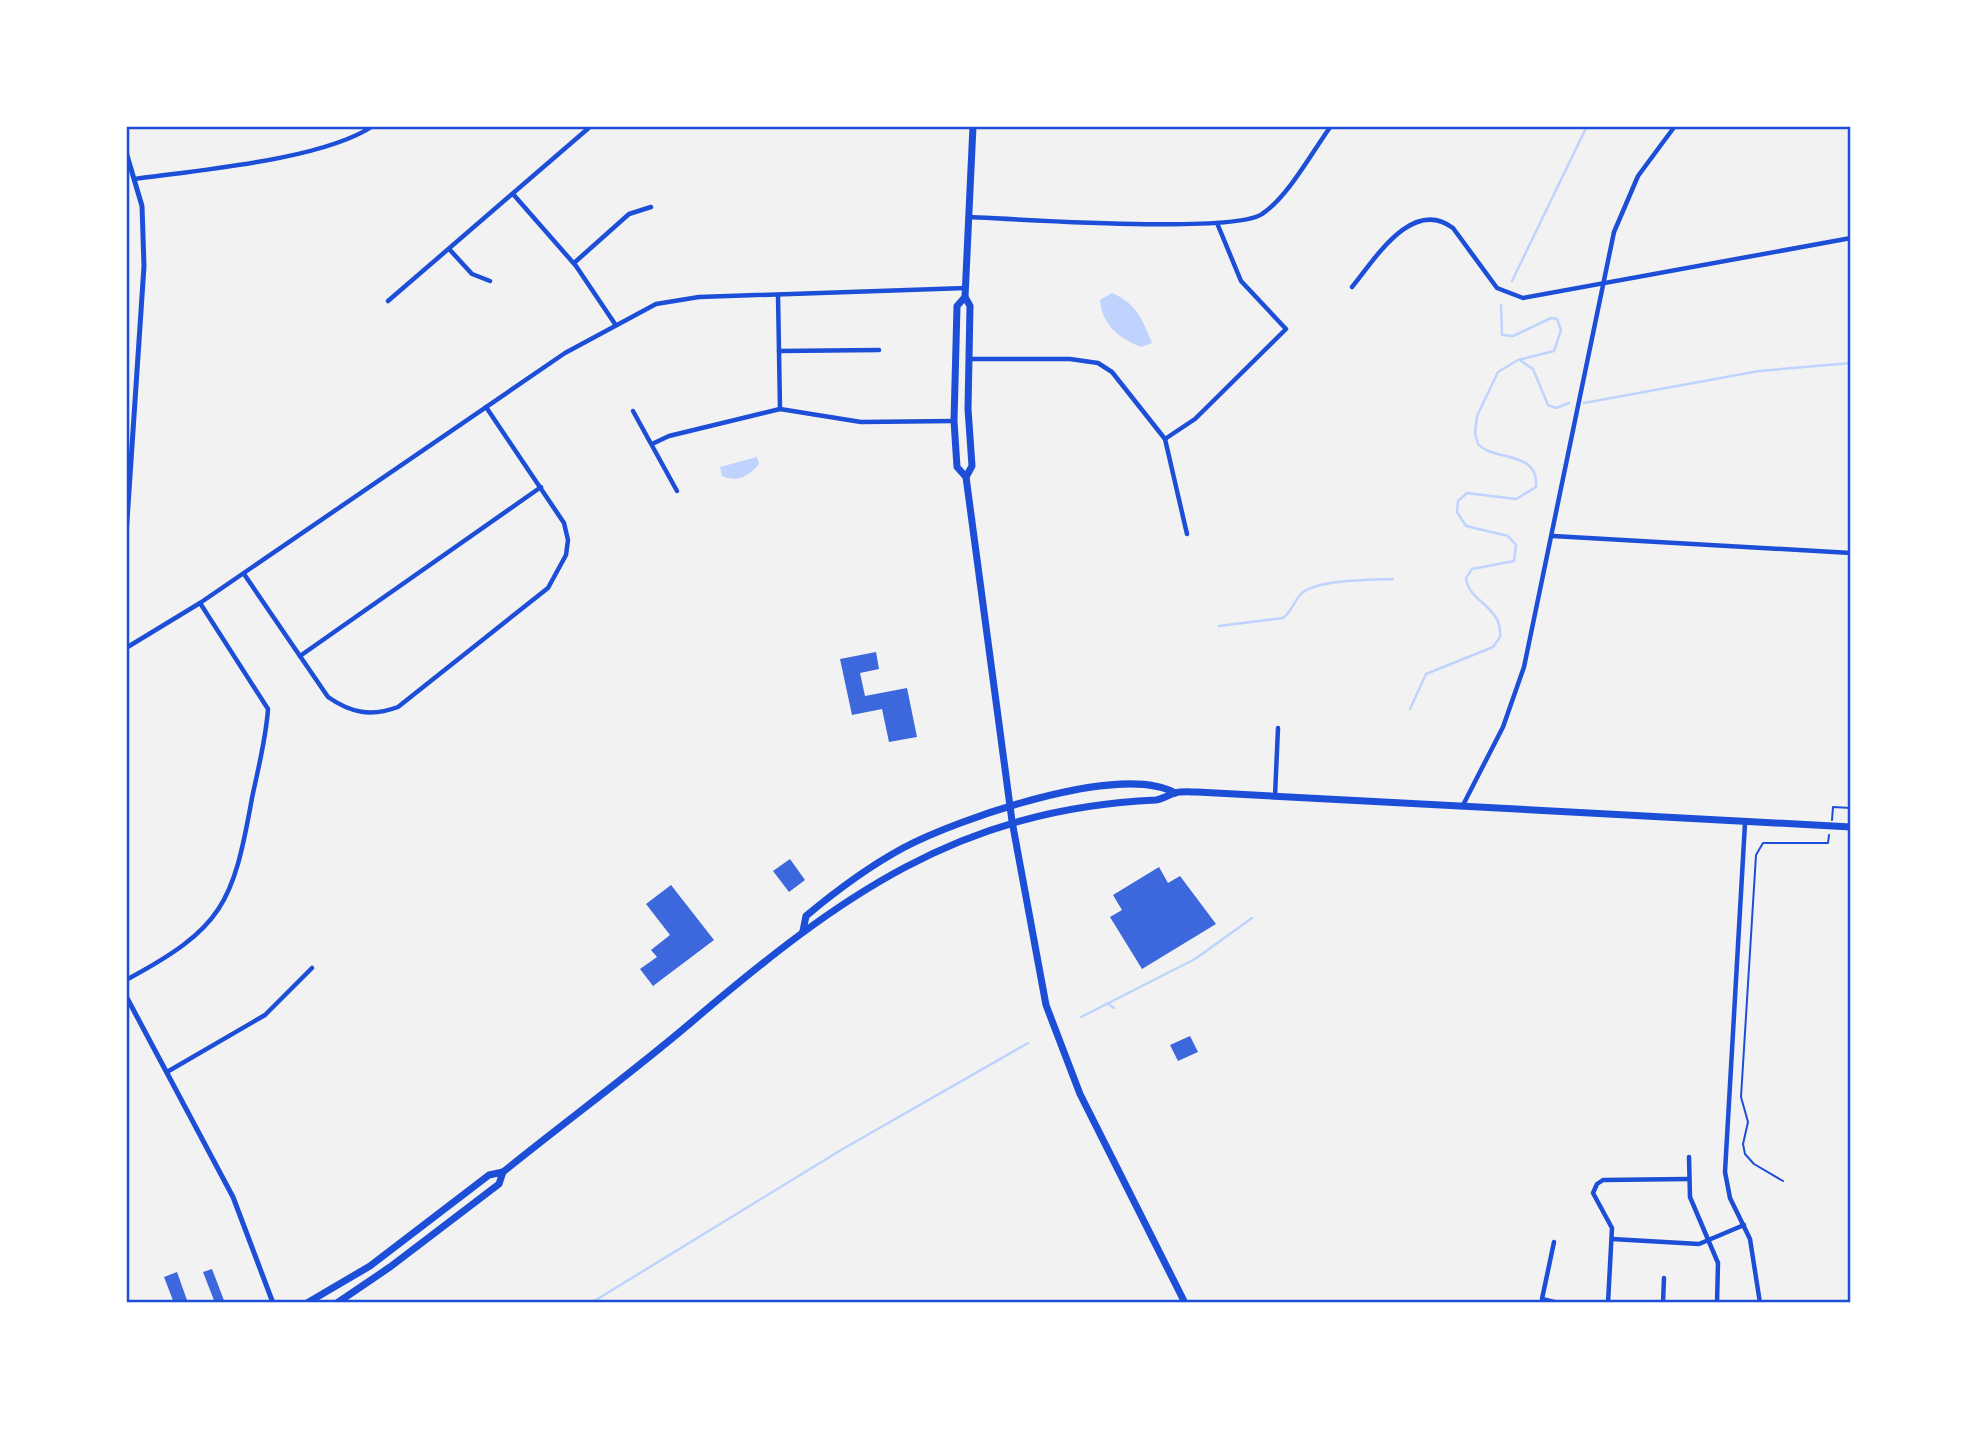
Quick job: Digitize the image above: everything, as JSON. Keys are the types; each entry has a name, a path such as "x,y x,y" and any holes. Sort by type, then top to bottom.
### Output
{"main road":[{"path":"966,477 972,466 970,306 965,293 973,126"},
{"path":"965,293 957,306 954,421 957,467 966,477 1012,821 1040,983 1053,1030 1080,1094 1185,1303"},
{"path":"803,930 806,915 884,859 957,824 1074,790 1118,785 1159,784 1175,793 1851,827"},
{"path":"307,1303 370,1266 489,1175 503,1172 803,930 908,863 962,838 1012,821 1095,804 1160,800 1175,793"},
{"path":"337,1303 390,1267 499,1184 503,1172"}],"street":[{"path":"135,179 316,149 350,138 373,126"},
{"path":"388,301 591,126"},
{"path":"969,218 1097,223 1217,222 1254,218 1264,214 1287,187 1331,126"},
{"path":"1462,808 1503,727 1517,691 1553,536 1601,285 1614,232 1626,201 1647,161 1675,126"},
{"path":"126,152 142,206 144,266 126,536"},
{"path":"513,194 574,263 615,324"},
{"path":"574,263 629,214 651,207"},
{"path":"1352,287 1402,228 1426,219 1443,221 1453,228 1488,278 1506,294 1533,298 1851,238"},
{"path":"1165,439 1195,419 1286,328 1241,281 1217,222"},
{"path":"450,250 472,274 490,281"},
{"path":"126,648 244,574 486,407 615,324 656,304 673,300 778,295 965,293"},
{"path":"778,295 780,409"},
{"path":"779,351 879,350"},
{"path":"969,359 1070,359 1098,363 1128,390 1165,439 1187,534"},
{"path":"126,406 134,407"},
{"path":"244,574 328,697 344,708 381,713 397,707 548,588 560,570 568,540 564,523 486,407"},
{"path":"652,444 669,436 780,409 862,422 954,421"},
{"path":"633,411 677,491"},
{"path":"300,656 541,487"},
{"path":"1553,536 1851,553"},
{"path":"126,980 192,940 221,906 240,866 268,709 200,603"},
{"path":"1275,797 1278,728"},
{"path":"1745,823 1725,1172 1730,1198 1752,1246 1760,1303"},
{"path":"167,1072 265,1015 312,968"},
{"path":"126,996 233,1197 273,1303"},
{"path":"1689,1157 1688,1179 1692,1205 1710,1241 1719,1270 1717,1303"},
{"path":"1608,1303 1611,1223 1593,1193 1597,1184 1603,1180 1688,1179"},
{"path":"1612,1239 1693,1244 1710,1241 1744,1225"},
{"path":"1554,1242 1542,1299 1558,1303"},
{"path":"1663,1303 1664,1278"}],"path":[{"path":"1832,824 1833,807 1851,808"},
{"path":"1783,1181 1748,1159 1743,1144 1748,1127 1741,1102 1756,855 1759,846 1767,842 1828,843 1829,829"}],"water":[{"path":"1112,293 1133,307 1152,343 1141,347 1113,330 1104,317 1100,300"},
{"path":"757,457 759,464 747,475 733,479 722,476 720,467"}],"building":[{"path":"876,652 879,669 860,673 865,696 907,688 917,737 889,742 882,709 852,715 840,659"},
{"path":"790,859 805,880 789,892 773,871"},
{"path":"1159,867 1168,883 1180,876 1216,924 1142,969 1110,917 1122,910 1113,895"},
{"path":"671,885 714,940 653,986 640,969 657,957 651,950 670,935 646,904"},
{"path":"1190,1036 1198,1052 1178,1061 1170,1045"},
{"path":"212,1269 225,1303 215,1303 203,1272"},
{"path":"177,1272 188,1303 174,1303 164,1277"}],"waterway":[{"path":"1512,281 1587,126"},
{"path":"1410,709 1426,674 1493,647 1500,637 1496,618 1473,593 1466,578 1472,569 1514,561 1516,545 1508,536 1466,526 1457,512 1458,501 1467,493 1516,499 1536,487 1531,467 1478,444 1475,433 1477,416 1498,372 1518,360 1554,351 1561,330 1557,319 1551,318 1513,336 1502,335 1501,305"},
{"path":"1521,361 1533,369 1548,405 1556,408 1569,403"},
{"path":"1584,403 1759,371 1851,363"},
{"path":"1219,626 1283,618 1300,595 1317,586 1344,581 1393,579"},
{"path":"1081,1017 1195,959 1252,918"},
{"path":"1107,1003 1114,1008"},
{"path":"591,1303 841,1150 1028,1043"}]}
